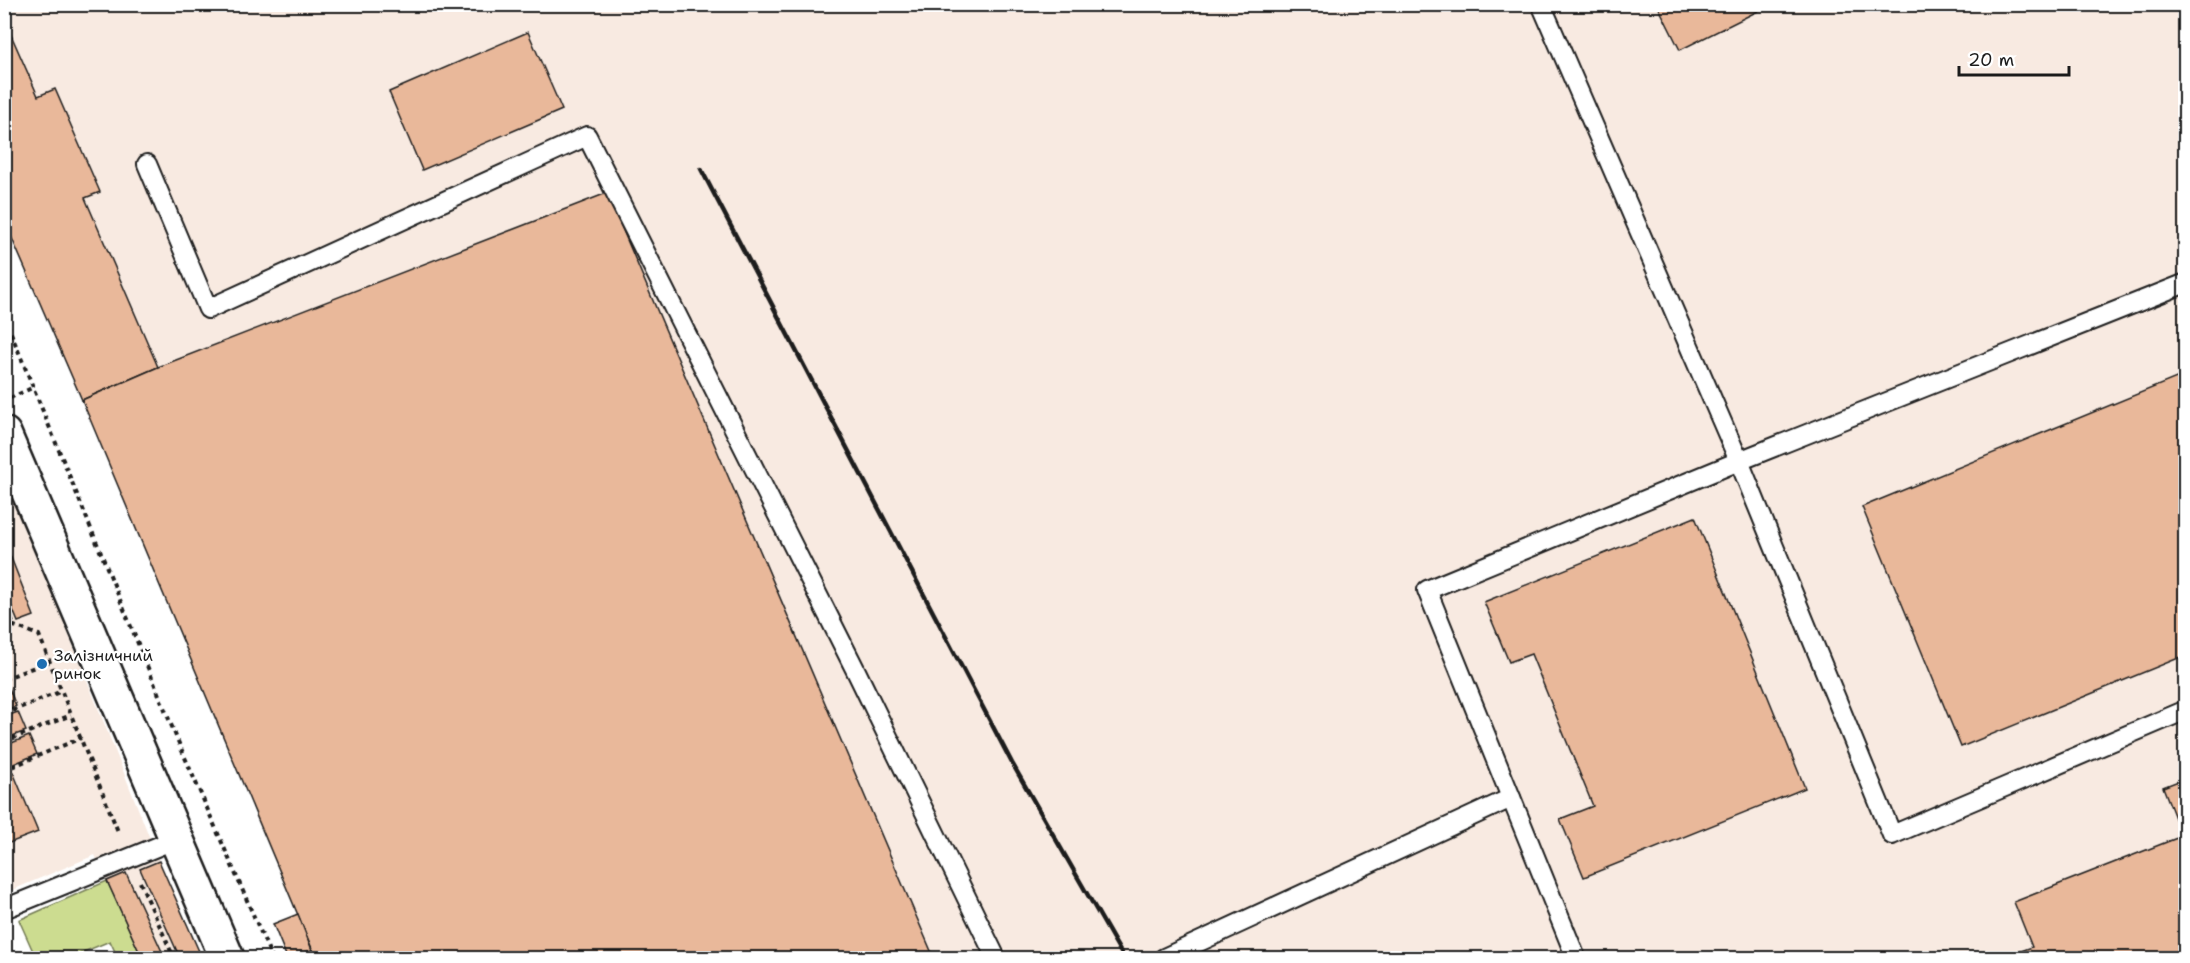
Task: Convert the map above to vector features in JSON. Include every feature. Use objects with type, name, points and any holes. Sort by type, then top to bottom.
[{"type":"street","points":[[4,434],[227,958]]},
{"type":"lane","points":[[1541,4],[1739,461],[1892,835],[2186,710]]},
{"type":"lane","points":[[147,164],[208,309],[587,136],[996,958]]},
{"type":"lane","points":[[1576,958],[1427,590],[1739,461],[2186,284]]},
{"type":"lane","points":[[1164,958],[1511,798]]},
{"type":"lane","points":[[4,909],[176,839]]},
{"type":"path","points":[[4,316],[177,739],[272,958]]},
{"type":"path","points":[[4,401],[34,387]]},
{"type":"path","points":[[4,602],[14,626]]},
{"type":"path","points":[[4,630],[14,626],[39,635],[129,859],[174,958]]},
{"type":"path","points":[[4,679],[50,661]]},
{"type":"path","points":[[4,714],[62,691]]},
{"type":"path","points":[[4,742],[71,715]]},
{"type":"path","points":[[4,770],[81,738]]},
{"type":"shaded area","points":[[26,4],[2185,5],[2185,958],[316,958],[312,950],[287,958],[273,924],[297,914],[5,220],[4,14]]},
{"type":"shaded area","name":"Залізничний ринок","points":[[4,472],[159,861],[202,958],[142,958],[95,855],[5,893]]},
{"type":"green space","points":[[107,881],[142,958],[118,958],[110,941],[69,958],[36,958],[19,920]]},
{"type":"building","points":[[1657,4],[1772,4],[1680,50]]},
{"type":"building","points":[[4,19],[38,96],[55,89],[100,192],[85,198],[158,367],[82,400],[4,220]]},
{"type":"building","points":[[528,32],[562,110],[422,170],[389,92]]},
{"type":"building","points":[[607,193],[934,958],[316,958],[82,400],[158,367]]},
{"type":"building","points":[[2186,374],[2186,655],[1961,747],[1862,507]]},
{"type":"building","points":[[1695,517],[1805,788],[1584,877],[1560,819],[1593,806],[1531,654],[1509,662],[1484,602]]},
{"type":"building","points":[[4,540],[34,616],[18,622],[4,588]]},
{"type":"building","points":[[9,688],[16,706],[4,711],[4,690]]},
{"type":"building","points":[[18,712],[26,731],[4,739],[4,717]]},
{"type":"building","points":[[29,736],[37,754],[4,768],[4,746]]},
{"type":"building","points":[[13,772],[38,832],[4,845],[4,775]]},
{"type":"building","points":[[2186,778],[2186,958],[2002,958],[2032,947],[2014,902],[2182,836],[2163,787]]},
{"type":"building","points":[[159,861],[202,958],[180,958],[140,869]]},
{"type":"building","points":[[126,873],[165,958],[142,958],[107,881]]},
{"type":"building","points":[[298,914],[312,950],[287,958],[273,924]]},
{"type":"railway","points":[[701,169],[1012,763],[1124,958]]},
{"type":"place","name":"Залізничний ринок","points":[[42,664]]}]
